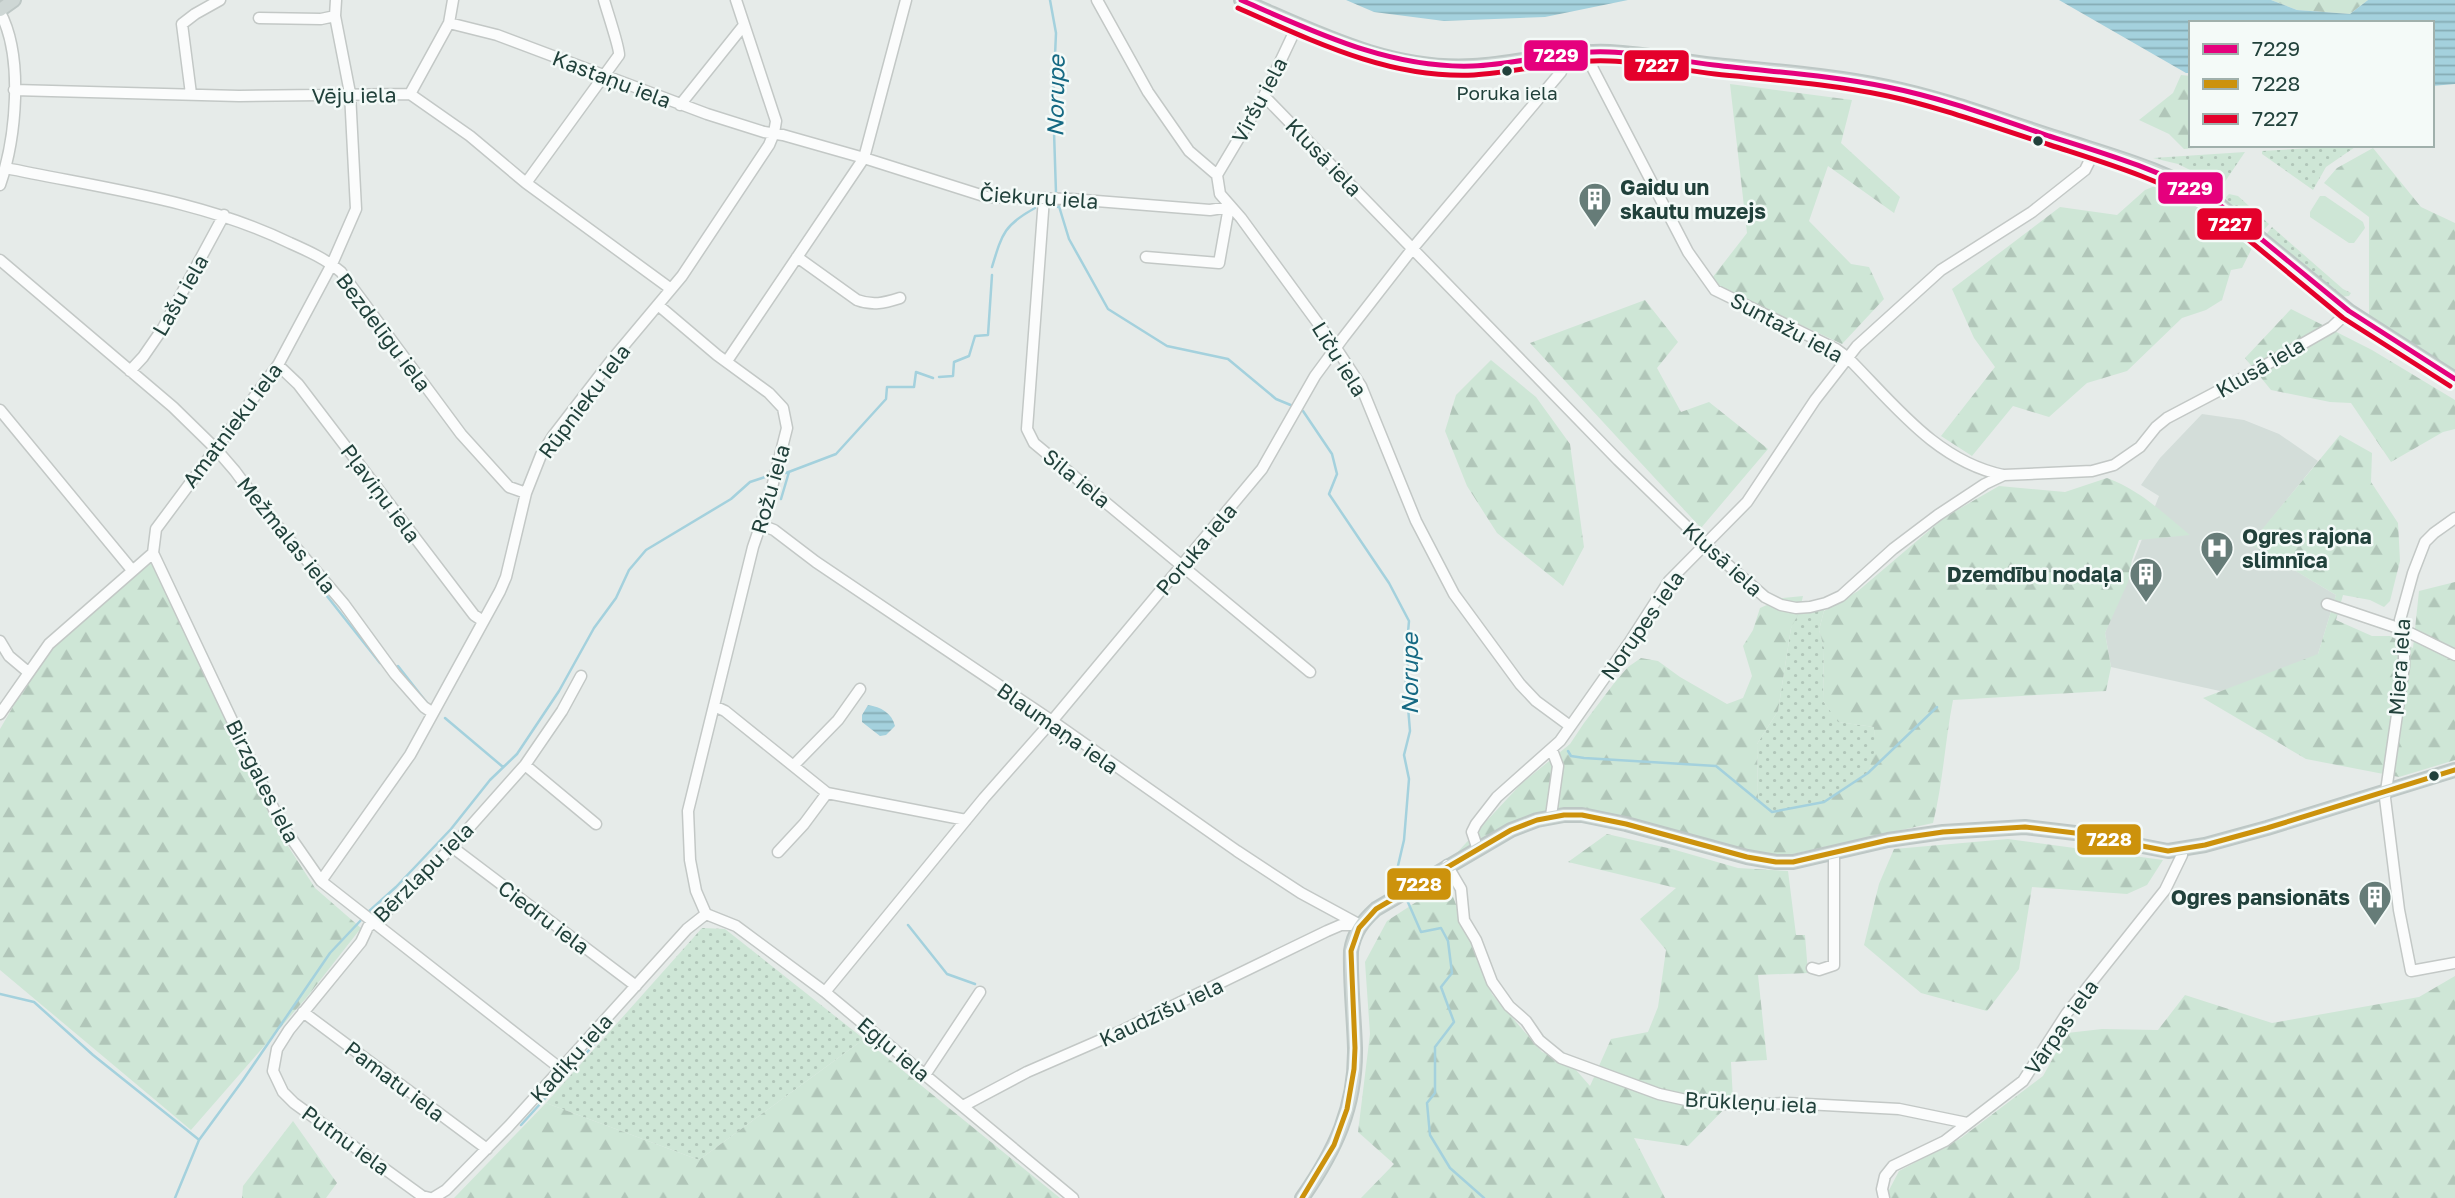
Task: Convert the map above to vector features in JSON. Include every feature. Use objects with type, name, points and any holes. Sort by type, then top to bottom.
[{"type":"main road","points":[[0,11],[14,0]]},
{"type":"main road","points":[[1241,0],[1377,55],[1414,64],[1472,66],[1564,54],[1611,52],[1860,82],[1889,87],[2095,150],[2153,169],[2195,188],[2216,202],[2349,311],[2455,379]]},
{"type":"main road","points":[[1302,1198],[1333,1149],[1348,1108],[1355,1049],[1351,951],[1353,938],[1360,925],[1376,909],[1447,865],[1511,830],[1564,814],[1597,817],[1747,857],[1776,862],[1793,862],[1888,840],[1943,832],[2025,827],[2075,833],[2168,851],[2182,850],[2267,828],[2455,769]]},
{"type":"street","points":[[191,94],[181,24],[220,0]]},
{"type":"street","name":"Amatnieku iela","points":[[153,553],[156,529],[278,365],[332,264],[356,209],[350,93],[335,16],[336,0]]},
{"type":"street","points":[[410,94],[449,23],[453,0]]},
{"type":"street","points":[[526,183],[619,55],[620,50],[614,39],[604,0]]},
{"type":"street","points":[[736,0],[776,121],[774,133]]},
{"type":"street","points":[[727,361],[864,158],[906,0]]},
{"type":"street","points":[[1097,0],[1148,92],[1189,151],[1217,175]]},
{"type":"street","points":[[0,11],[6,23],[11,48],[14,90],[6,168],[0,185]]},
{"type":"street","points":[[260,19],[321,19],[335,16]]},
{"type":"street","name":"Kastaņu iela","points":[[449,23],[497,35],[680,105],[774,133]]},
{"type":"street","name":"Viršu iela","points":[[1217,175],[1264,96],[1298,24]]},
{"type":"street","points":[[680,105],[744,25]]},
{"type":"street","name":"Suntažu iela","points":[[1592,52],[1593,69],[1620,123],[1688,252],[1715,290],[1825,343],[1848,358],[1924,435],[1942,449],[1972,466],[2004,475]]},
{"type":"street","name":"Poruka iela","points":[[825,992],[1262,469],[1315,376],[1413,248],[1561,72],[1564,54]]},
{"type":"street","name":"Vēju iela","points":[[14,90],[280,96],[410,94],[470,136],[526,183],[671,289]]},
{"type":"street","name":"Klusā iela","points":[[1264,96],[1618,460],[1706,545],[1775,603],[1796,608],[1826,603],[1841,596],[1893,549],[1938,514],[2004,475],[2092,471],[2114,465],[2140,447],[2155,427],[2168,418],[2332,327],[2349,311]]},
{"type":"street","name":"Čiekuru iela","points":[[774,133],[986,197],[1044,198],[1210,210],[1228,207]]},
{"type":"street","name":"Rūpnieku iela","points":[[321,881],[410,755],[506,577],[526,493],[535,467],[553,436],[671,289],[709,237],[769,145],[774,133]]},
{"type":"street","name":"Norupes iela","points":[[1478,847],[1472,832],[1476,824],[1512,783],[1552,750],[1669,581],[1747,502],[1815,400],[1867,336],[1941,270],[2032,212],[2085,170],[2095,150]]},
{"type":"street","name":"Bezdelīgu iela","points":[[6,168],[224,215],[278,237],[332,264],[341,272],[461,435],[509,488],[526,493]]},
{"type":"street","name":"Līču iela","points":[[1217,175],[1220,194],[1228,207],[1241,218],[1361,386],[1416,521],[1454,594],[1520,684],[1536,701],[1570,726]]},
{"type":"street","name":"Sila iela","points":[[1044,198],[1027,429],[1034,443],[1310,672]]},
{"type":"street","points":[[1146,257],[1219,262],[1228,207]]},
{"type":"street","name":"Lašu iela","points":[[130,371],[163,328],[224,215]]},
{"type":"street","points":[[797,257],[857,300],[879,305],[900,298]]},
{"type":"street","name":"Mežmalas iela","points":[[0,260],[173,407],[216,449],[344,604],[396,674],[424,707],[433,713]]},
{"type":"street","name":"Rožu iela","points":[[658,305],[769,393],[783,408],[785,418],[785,437],[753,547],[688,811],[692,870],[696,891],[706,914]]},
{"type":"street","name":"Pļaviņu iela","points":[[278,365],[298,384],[474,615],[483,621]]},
{"type":"street","points":[[0,410],[132,570]]},
{"type":"street","name":"Miera iela","points":[[2455,518],[2425,542],[2418,555],[2400,620],[2404,630],[2404,666],[2385,792],[2399,910],[2411,971],[2455,962]]},
{"type":"street","name":"Blaumaņa iela","points":[[761,525],[774,530],[827,570],[1052,721],[1248,858],[1301,893],[1360,925]]},
{"type":"street","points":[[0,714],[49,644],[153,553]]},
{"type":"street","name":"Birzgales iela","points":[[153,553],[280,822],[321,881],[561,1069]]},
{"type":"street","points":[[2327,604],[2404,630],[2455,655]]},
{"type":"street","points":[[0,641],[9,656],[29,672]]},
{"type":"street","name":"Bērzlapu iela","points":[[273,1071],[277,1049],[372,923],[452,847],[525,765],[562,711],[581,676]]},
{"type":"street","points":[[794,765],[838,720],[860,689]]},
{"type":"street","points":[[714,706],[725,711],[827,793],[966,820]]},
{"type":"street","points":[[1551,817],[1558,766],[1552,750]]},
{"type":"street","points":[[525,765],[596,824]]},
{"type":"street","points":[[778,852],[811,816],[827,793]]},
{"type":"street","name":"Ciedru iela","points":[[452,847],[636,986]]},
{"type":"street","name":"Vārpas iela","points":[[1884,1198],[1883,1185],[1887,1172],[1893,1166],[1945,1141],[2023,1081],[2067,1013],[2165,890],[2182,850]]},
{"type":"street","points":[[1812,968],[1819,970],[1834,965],[1834,853]]},
{"type":"street","name":"Brūkleņu iela","points":[[1447,865],[1461,889],[1464,920],[1476,940],[1492,982],[1539,1040],[1561,1058],[1659,1094],[1695,1102],[1899,1109],[1967,1123]]},
{"type":"street","name":"Kadiķu iela","points":[[431,1198],[446,1190],[487,1149],[687,929],[706,914]]},
{"type":"street","name":"Egļu iela","points":[[706,914],[736,926],[825,992],[1073,1198]]},
{"type":"street","name":"Kaudzīšu iela","points":[[963,1106],[1027,1072],[1119,1032],[1327,931],[1341,925],[1360,925]]},
{"type":"street","points":[[925,1075],[980,992]]},
{"type":"street","name":"Pamatu iela","points":[[303,1012],[487,1149]]},
{"type":"street","name":"Putnu iela","points":[[273,1071],[276,1082],[294,1103],[422,1196],[431,1198]]},
{"type":"shaded area","name":"Ogres rajona slimnīca","points":[[2202,414],[2244,420],[2279,434],[2318,461],[2251,544],[2336,595],[2318,654],[2311,711],[2111,667],[2105,633],[2159,496],[2141,485],[2160,458]]},
{"type":"green space","points":[[2271,0],[2368,0],[2350,14],[2297,10]]},
{"type":"green space","points":[[2181,75],[2189,76],[2189,147],[2207,147],[2184,149],[2169,134],[2139,120],[2173,93]]},
{"type":"green space","points":[[1730,84],[1852,100],[1841,143],[1900,197],[1894,213],[1828,166],[1809,221],[1851,264],[1869,267],[1884,299],[1842,344],[1709,282],[1747,233]]},
{"type":"green space","points":[[2355,147],[2326,167],[2313,190],[2262,154],[2262,151]]},
{"type":"green space","points":[[2373,148],[2421,207],[2455,223],[2455,373],[2369,319],[2369,217],[2324,183],[2337,168]]},
{"type":"green space","points":[[2245,152],[2222,186],[2178,164],[2153,158]]},
{"type":"green space","points":[[2165,182],[2198,198],[2231,229],[2254,244],[2242,268],[2231,270],[2222,300],[2206,310],[2182,318],[2127,371],[2087,383],[2049,417],[2013,406],[1972,456],[1941,436],[1995,367],[1974,338],[1952,289],[2060,207],[2117,215],[2145,190]]},
{"type":"green space","points":[[2229,194],[2238,196],[2269,224],[2262,232],[2227,203],[2226,197]]},
{"type":"green space","points":[[2320,196],[2325,196],[2363,222],[2365,228],[2354,243],[2349,243],[2310,217],[2310,212]]},
{"type":"green space","points":[[2272,227],[2351,293],[2349,296],[2340,297],[2265,236]]},
{"type":"green space","points":[[1645,300],[1678,342],[1657,368],[1681,412],[1709,402],[1768,449],[1701,528],[1530,343]]},
{"type":"green space","points":[[2291,309],[2372,350],[2455,400],[2455,429],[2443,432],[2391,462],[2351,403],[2330,402],[2271,390],[2245,358]]},
{"type":"green space","points":[[1491,360],[1536,397],[1570,444],[1584,547],[1563,586],[1497,533],[1467,486],[1445,431],[1456,395]]},
{"type":"green space","points":[[2340,435],[2372,453],[2371,482],[2398,523],[2400,561],[2390,601],[2384,607],[2370,600],[2343,595],[2336,620],[2372,636],[2390,636],[2413,648],[2419,591],[2455,582],[2455,760],[2399,777],[2306,759],[2203,698],[2318,654],[2336,595],[2250,544]]},
{"type":"green space","points":[[2107,478],[2141,496],[2190,535],[2139,540],[2128,582],[2105,633],[2111,667],[2106,691],[1953,700],[1933,823],[1784,856],[1740,853],[1575,811],[1452,858],[1521,784],[1570,744],[1615,682],[1628,667],[1641,658],[1658,661],[1727,704],[1743,698],[1752,676],[1743,646],[1753,630],[1760,608],[1783,598],[1803,596],[1799,613],[1791,628],[1778,711],[1757,744],[1758,800],[1772,812],[1824,802],[1868,773],[1875,749],[1874,727],[1838,722],[1823,701],[1824,648],[1819,630],[1824,611],[1858,591],[1945,517],[1999,486],[2065,492]]},
{"type":"green space","points":[[150,560],[277,829],[315,888],[361,928],[307,997],[191,1130],[0,970],[0,729],[29,679],[54,647]]},
{"type":"green space","points":[[1826,603],[1819,630],[1824,648],[1823,701],[1839,722],[1874,727],[1876,749],[1868,773],[1824,802],[1772,812],[1758,800],[1757,744],[1778,711],[1791,628],[1799,608]]},
{"type":"green space","points":[[1607,834],[1738,868],[1788,871],[1796,935],[1805,935],[1808,973],[1758,975],[1767,1060],[1731,1062],[1733,1100],[1688,1146],[1634,1138],[1665,1198],[1361,1198],[1394,1164],[1358,1132],[1370,1034],[1365,962],[1387,921],[1447,882],[1492,994],[1542,1052],[1569,1062],[1590,1086],[1611,1039],[1648,1032],[1658,1007],[1666,950],[1640,919],[1676,888],[1568,862]]},
{"type":"green space","points":[[2008,839],[2163,860],[2147,885],[2127,894],[2032,887],[2019,969],[1987,1011],[1921,993],[1864,945],[1879,884],[1894,849]]},
{"type":"green space","points":[[702,928],[725,929],[864,1039],[699,1160],[546,1103]]},
{"type":"green space","points":[[2455,976],[2455,1198],[1881,1198],[1888,1192],[1899,1171],[1961,1138],[2043,1076],[2067,1033],[2102,1029],[2158,1030],[2185,995],[2272,1023],[2419,997]]},
{"type":"green space","points":[[864,1039],[1060,1198],[454,1198],[546,1103],[699,1160]]},
{"type":"green space","points":[[293,1121],[337,1183],[326,1198],[242,1198],[243,1186]]},
{"type":"water","points":[[1346,0],[1628,0],[1545,17],[1444,21],[1374,12]]},
{"type":"water","points":[[2059,0],[2271,0],[2297,10],[2350,14],[2368,0],[2455,0],[2455,84],[2434,86],[2434,21],[2189,21],[2189,73]]},
{"type":"water","points":[[868,705],[889,714],[895,726],[886,735],[880,736],[862,722],[862,715]]},
{"type":"waterway","name":"Norupe","points":[[1050,0],[1056,33],[1053,101],[1056,193]]},
{"type":"waterway","name":"Norupe","points":[[1058,203],[1069,239],[1108,309],[1167,346],[1228,359],[1276,399],[1293,406]]},
{"type":"waterway","points":[[1050,206],[1059,207]]},
{"type":"waterway","points":[[992,267],[1010,225],[1035,208]]},
{"type":"waterway","points":[[939,377],[953,376],[954,362],[969,356],[975,336],[988,335],[992,275]]},
{"type":"waterway","points":[[786,473],[836,454],[886,399],[887,387],[914,387],[916,372],[933,378]]},
{"type":"waterway","name":"Norupe","points":[[1303,411],[1332,454],[1337,474],[1329,494],[1389,583],[1409,621],[1406,655],[1408,665],[1405,671],[1410,731],[1404,755],[1409,779],[1404,840],[1397,870],[1400,886]]},
{"type":"waterway","points":[[781,499],[789,472]]},
{"type":"waterway","points":[[367,913],[396,887],[451,829],[490,780],[517,754],[559,691],[594,628],[616,598],[629,570],[646,550],[731,499],[750,482],[765,477]]},
{"type":"waterway","points":[[319,586],[380,663]]},
{"type":"waterway","points":[[398,666],[427,703]]},
{"type":"waterway","points":[[1568,751],[1571,756],[1584,758],[1716,766],[1772,812],[1824,802],[1868,773],[1937,707]]},
{"type":"waterway","points":[[445,718],[503,767]]},
{"type":"waterway","name":"Norupe","points":[[1407,900],[1421,932],[1441,928],[1448,941],[1452,973],[1441,987],[1454,1022],[1435,1047],[1435,1093],[1427,1103],[1430,1135],[1450,1168],[1484,1198]]},
{"type":"waterway","points":[[175,1198],[199,1140],[330,953],[363,918]]},
{"type":"waterway","points":[[908,925],[947,974],[975,984]]},
{"type":"waterway","points":[[0,994],[34,1002],[93,1055],[198,1139]]},
{"type":"waterway","points":[[521,1125],[599,1039]]},
{"type":"transit line","name":"7229","points":[[1241,0],[1325,36],[1383,55],[1412,61],[1473,66],[1575,53],[1649,55],[1866,83],[1969,109],[2135,164],[2216,202],[2349,311],[2455,379]]},
{"type":"transit line","name":"7227","points":[[1238,8],[1323,45],[1412,71],[1474,75],[1576,62],[1650,64],[1845,88],[1949,112],[2112,165],[2192,198],[2211,209],[2343,318],[2450,386]]},
{"type":"transit line","name":"7228","points":[[1302,1198],[1334,1145],[1347,1109],[1355,1048],[1351,951],[1359,928],[1376,909],[1511,830],[1537,820],[1582,815],[1776,862],[1793,862],[1888,840],[1943,832],[2025,827],[2075,833],[2168,851],[2205,845],[2267,828],[2455,770]]},
{"type":"place","name":"Poruka iela","points":[[1507,71]]},
{"type":"place","name":"Gaidu un skautu muzejs","points":[[1595,229]]},
{"type":"place","name":"Ogres rajona slimnīca","points":[[2217,578]]},
{"type":"place","name":"Dzemdību nodaļa","points":[[2146,604]]},
{"type":"place","name":"Ogres pansionāts","points":[[2375,927]]}]
